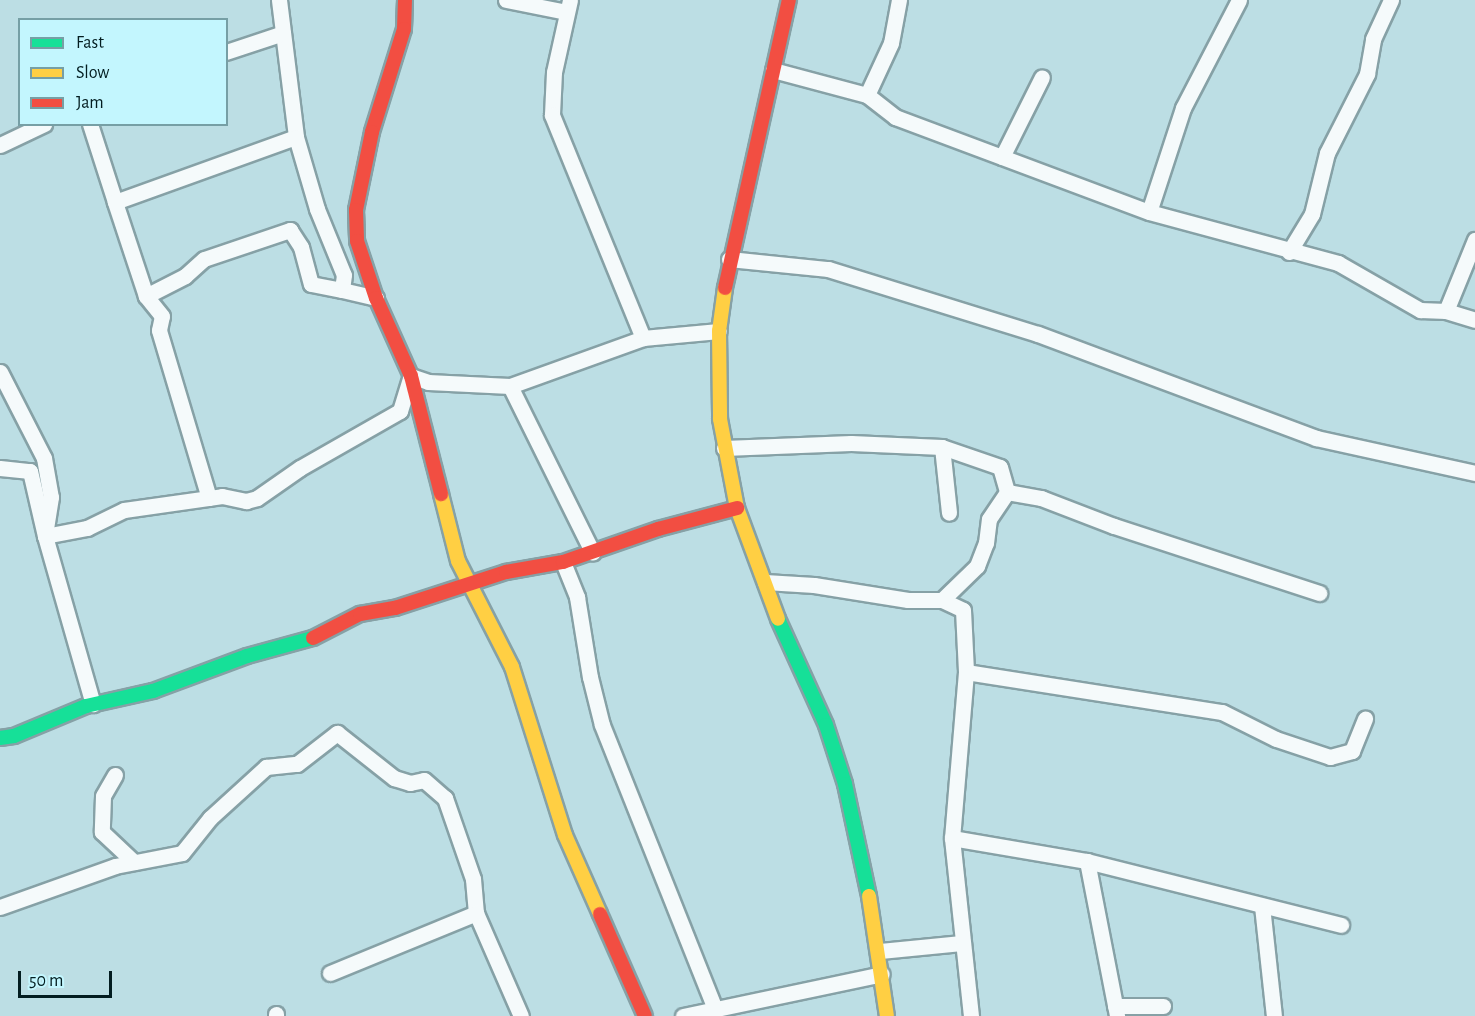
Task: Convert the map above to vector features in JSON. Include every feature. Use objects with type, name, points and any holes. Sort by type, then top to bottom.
[{"type":"street","points":[[279,0],[296,137],[318,209],[344,275],[342,290]]},
{"type":"street","points":[[405,0],[404,29],[372,132],[356,210],[357,241],[376,298],[411,376],[458,561],[512,667],[565,835],[645,1016]]},
{"type":"street","points":[[507,0],[568,6],[554,72],[552,115],[643,338]]},
{"type":"street","points":[[789,0],[729,259],[719,331],[724,448],[738,508],[781,628],[817,702],[845,784],[880,951],[887,1016]]},
{"type":"street","points":[[867,95],[891,43],[899,0]]},
{"type":"street","points":[[1149,212],[1183,108],[1239,0]]},
{"type":"street","points":[[1288,252],[1311,214],[1327,153],[1367,74],[1373,39],[1391,0]]},
{"type":"street","points":[[228,51],[283,33]]},
{"type":"street","points":[[773,70],[867,95],[895,117],[1149,212],[1288,252],[1338,263],[1420,310],[1446,310],[1475,320]]},
{"type":"street","points":[[1002,157],[1041,77]]},
{"type":"street","points":[[0,146],[40,126]]},
{"type":"street","points":[[91,126],[146,296],[162,316],[159,330],[210,498]]},
{"type":"street","points":[[115,202],[296,137]]},
{"type":"street","points":[[146,296],[185,276],[204,259],[290,230],[301,247],[311,284],[376,298]]},
{"type":"street","points":[[1446,310],[1475,240]]},
{"type":"street","points":[[729,259],[828,269],[1038,334],[1316,438],[1475,473]]},
{"type":"street","points":[[411,376],[428,382],[510,386],[643,338],[719,331]]},
{"type":"street","points":[[0,372],[44,458],[51,496],[45,536]]},
{"type":"street","points":[[45,536],[87,528],[123,510],[210,498],[257,498],[300,468],[400,411],[411,376]]},
{"type":"street","points":[[510,386],[593,553]]},
{"type":"street","points":[[724,448],[851,443],[942,447],[1000,467],[1007,492],[989,519],[986,543],[977,566],[942,600]]},
{"type":"street","points":[[942,447],[949,513]]},
{"type":"street","points":[[0,468],[30,471],[45,536],[93,704]]},
{"type":"street","points":[[1007,492],[1041,498],[1114,526],[1319,593]]},
{"type":"street","points":[[0,738],[14,736],[58,715],[93,704],[153,691],[247,656],[307,641],[360,614],[506,572],[562,562],[658,529],[738,508]]},
{"type":"street","points":[[562,562],[577,597],[590,678],[602,725],[714,1007]]},
{"type":"street","points":[[765,582],[814,585],[908,600],[942,600],[963,610],[966,672],[952,838],[971,1016]]},
{"type":"street","points":[[966,672],[1222,712],[1276,739],[1329,757],[1352,751],[1365,719]]},
{"type":"street","points":[[0,908],[134,862],[182,853],[210,818],[266,767],[297,764],[337,734],[394,778],[410,783],[424,780],[445,798],[473,879],[476,913],[521,1016]]},
{"type":"street","points":[[114,775],[103,796],[102,832],[134,862]]},
{"type":"street","points":[[952,838],[1087,861],[1341,925]]},
{"type":"street","points":[[1087,861],[1116,1011],[1163,1006]]},
{"type":"street","points":[[1262,906],[1274,1016]]},
{"type":"street","points":[[330,973],[476,913]]},
{"type":"street","points":[[880,951],[962,943]]},
{"type":"street","points":[[688,1016],[714,1007],[882,974]]},
{"type":"traffic: fast","points":[[778,619],[826,725],[845,784],[869,896]]},
{"type":"traffic: fast","points":[[0,738],[14,736],[86,706],[153,691],[247,656],[313,638]]},
{"type":"traffic: slow","points":[[725,288],[719,331],[720,419],[737,508],[778,619]]},
{"type":"traffic: slow","points":[[441,494],[458,561],[512,667],[565,835],[600,914]]},
{"type":"traffic: slow","points":[[869,896],[887,1016]]},
{"type":"traffic: jam","points":[[405,0],[404,29],[372,132],[356,210],[357,241],[376,298],[411,376],[441,494]]},
{"type":"traffic: jam","points":[[725,288],[789,0]]},
{"type":"traffic: jam","points":[[313,638],[360,614],[395,608],[506,572],[563,562],[658,529],[737,508]]},
{"type":"traffic: jam","points":[[600,914],[645,1016]]}]
